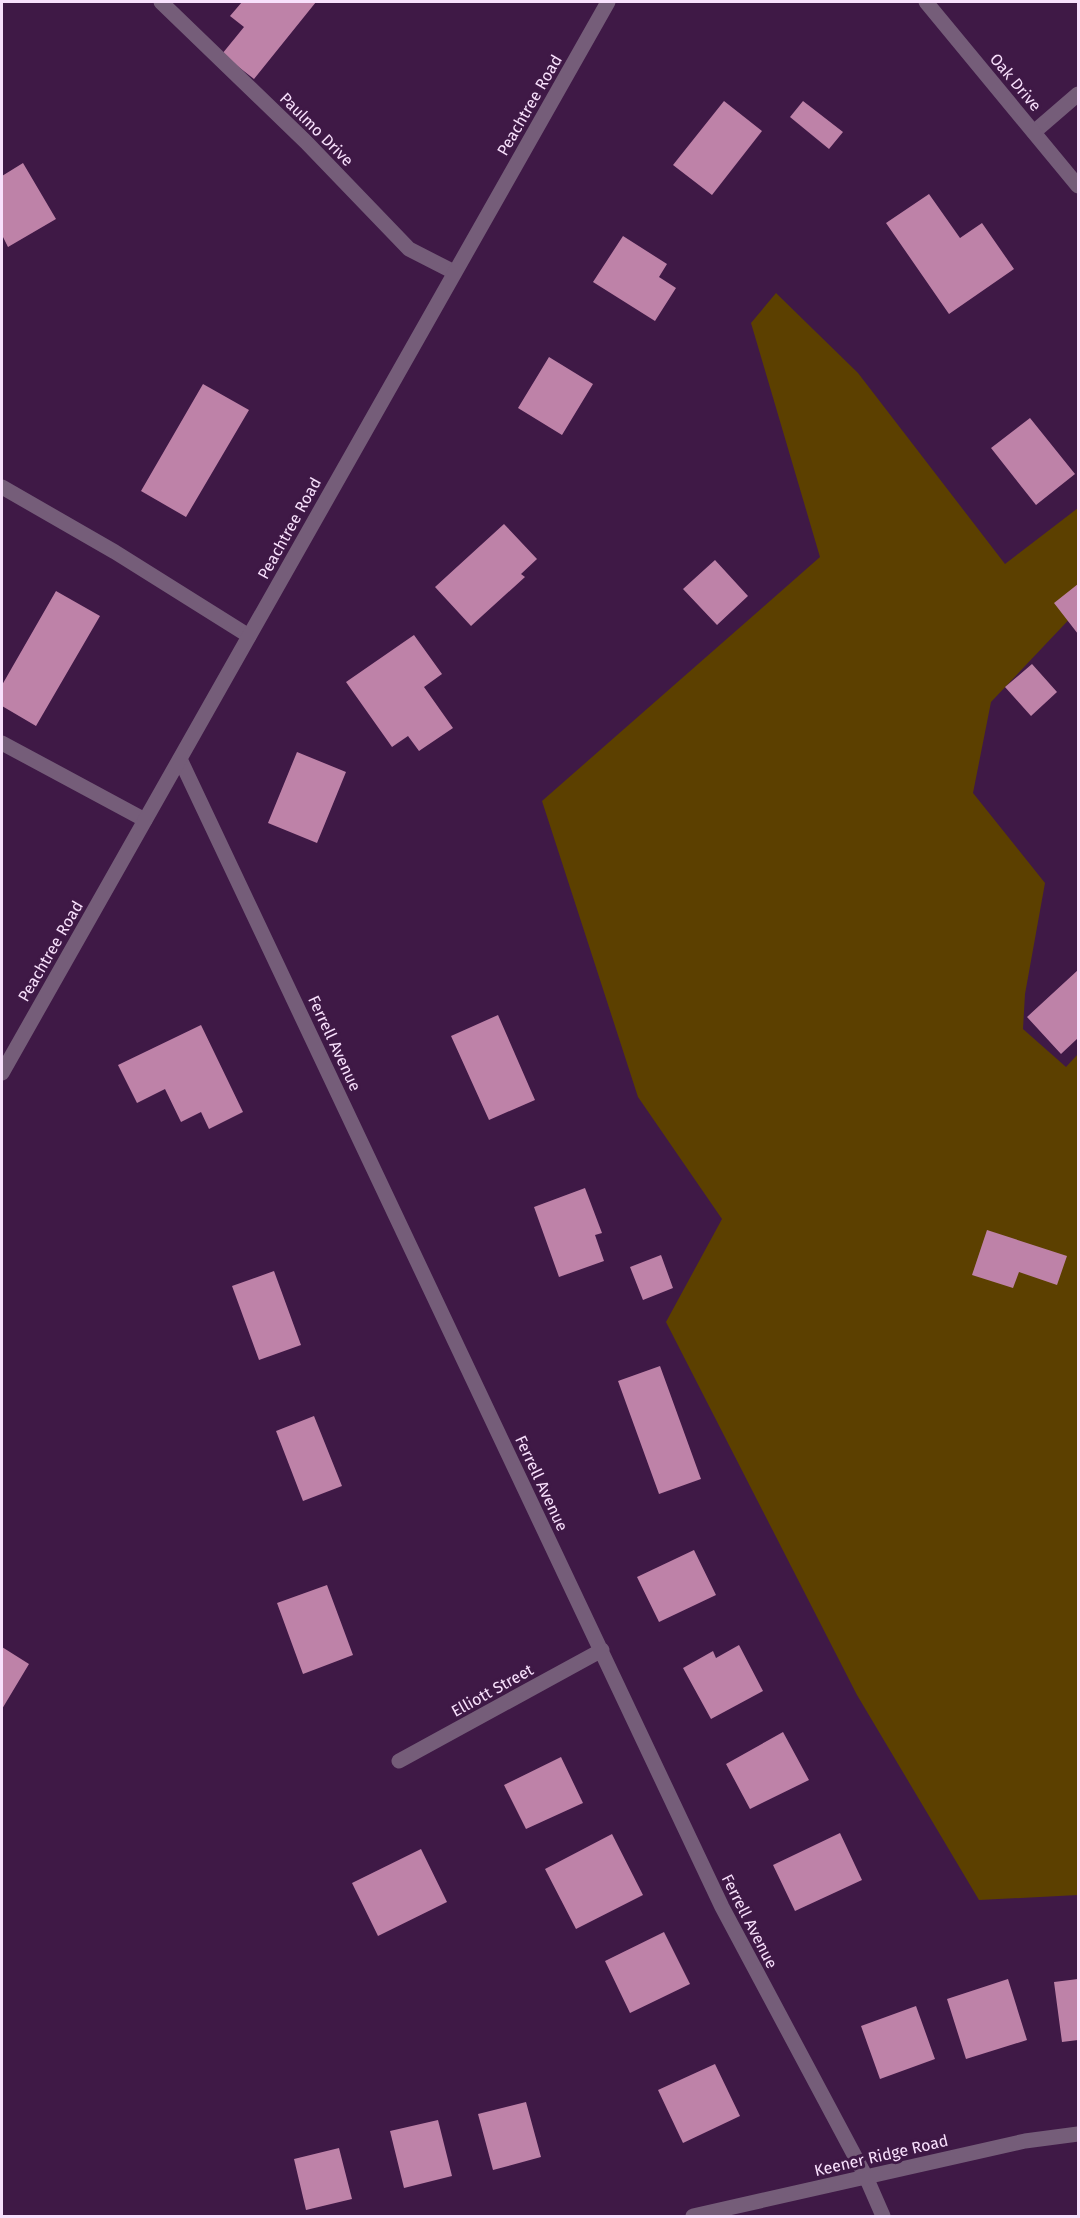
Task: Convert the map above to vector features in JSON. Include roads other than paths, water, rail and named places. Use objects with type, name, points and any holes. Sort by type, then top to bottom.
[{"type":"street","name":"Paulmo Drive","points":[[161,2],[306,142],[409,249],[454,272]]},
{"type":"street","name":"Peachtree Road","points":[[2,1073],[608,2]]},
{"type":"street","name":"Oak Drive","points":[[926,2],[1078,186]]},
{"type":"street","points":[[1034,132],[1078,94]]},
{"type":"street","points":[[2,487],[115,552],[249,636]]},
{"type":"street","points":[[2,743],[145,820]]},
{"type":"street","name":"Ferrell Avenue","points":[[180,759],[722,1908],[866,2177],[883,2217]]},
{"type":"street","name":"Elliott Street","points":[[399,1761],[602,1650]]},
{"type":"street","name":"Keener Ridge Road","points":[[693,2217],[1025,2141],[1078,2134]]}]
